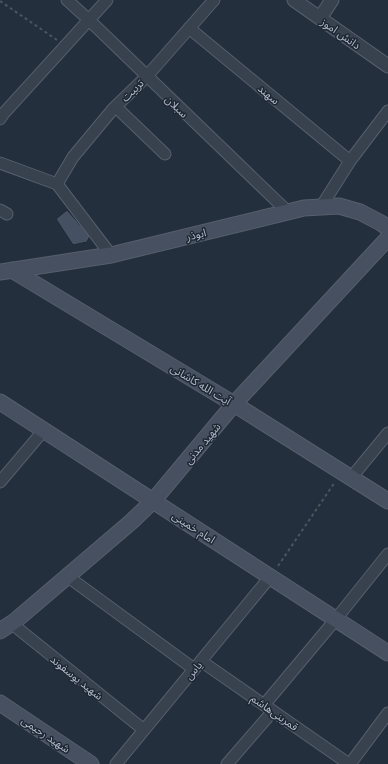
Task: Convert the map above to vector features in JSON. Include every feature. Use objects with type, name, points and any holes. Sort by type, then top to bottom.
[{"type":"main road","name":"ابوذر","points":[[6,271],[111,255],[304,208],[339,206],[360,212],[381,222],[388,228]]},
{"type":"main road","name":"شهید مدنی","points":[[5,627],[131,522],[153,500],[234,404],[388,238]]},
{"type":"main road","name":"آیت الله کاشانی","points":[[6,271],[234,404],[388,501]]},
{"type":"main road","name":"امام خمینی","points":[[0,402],[388,653]]},
{"type":"main road","name":"شهید رحیمی","points":[[0,703],[91,764]]},
{"type":"street","name":"سبلان","points":[[66,0],[288,212]]},
{"type":"street","points":[[0,119],[106,0]]},
{"type":"street","name":"تربیت","points":[[57,184],[74,157],[116,106],[147,76],[214,0]]},
{"type":"street","name":"دانش اموز","points":[[294,0],[388,66]]},
{"type":"street","points":[[320,18],[332,0]]},
{"type":"street","name":"سهند","points":[[189,28],[350,161]]},
{"type":"street","points":[[116,106],[165,154]]},
{"type":"street","points":[[321,207],[350,161],[388,111]]},
{"type":"street","points":[[0,162],[57,184],[111,255]]},
{"type":"street","points":[[0,482],[44,430]]},
{"type":"street","points":[[346,475],[388,433]]},
{"type":"street","points":[[227,764],[336,619],[388,554]]},
{"type":"street","name":"قمربنی‌هاشم","points":[[67,576],[197,665],[269,708],[349,764]]},
{"type":"street","name":"یاس","points":[[116,764],[270,577]]},
{"type":"street","name":"شهید یوسفوند","points":[[5,627],[144,730]]},
{"type":"street","points":[[349,764],[388,713]]},
{"type":"path","points":[[0,1],[65,45]]},
{"type":"path","points":[[270,577],[346,475]]},
{"type":"building","points":[[67,210],[90,236],[87,242],[73,245],[56,219]]}]
